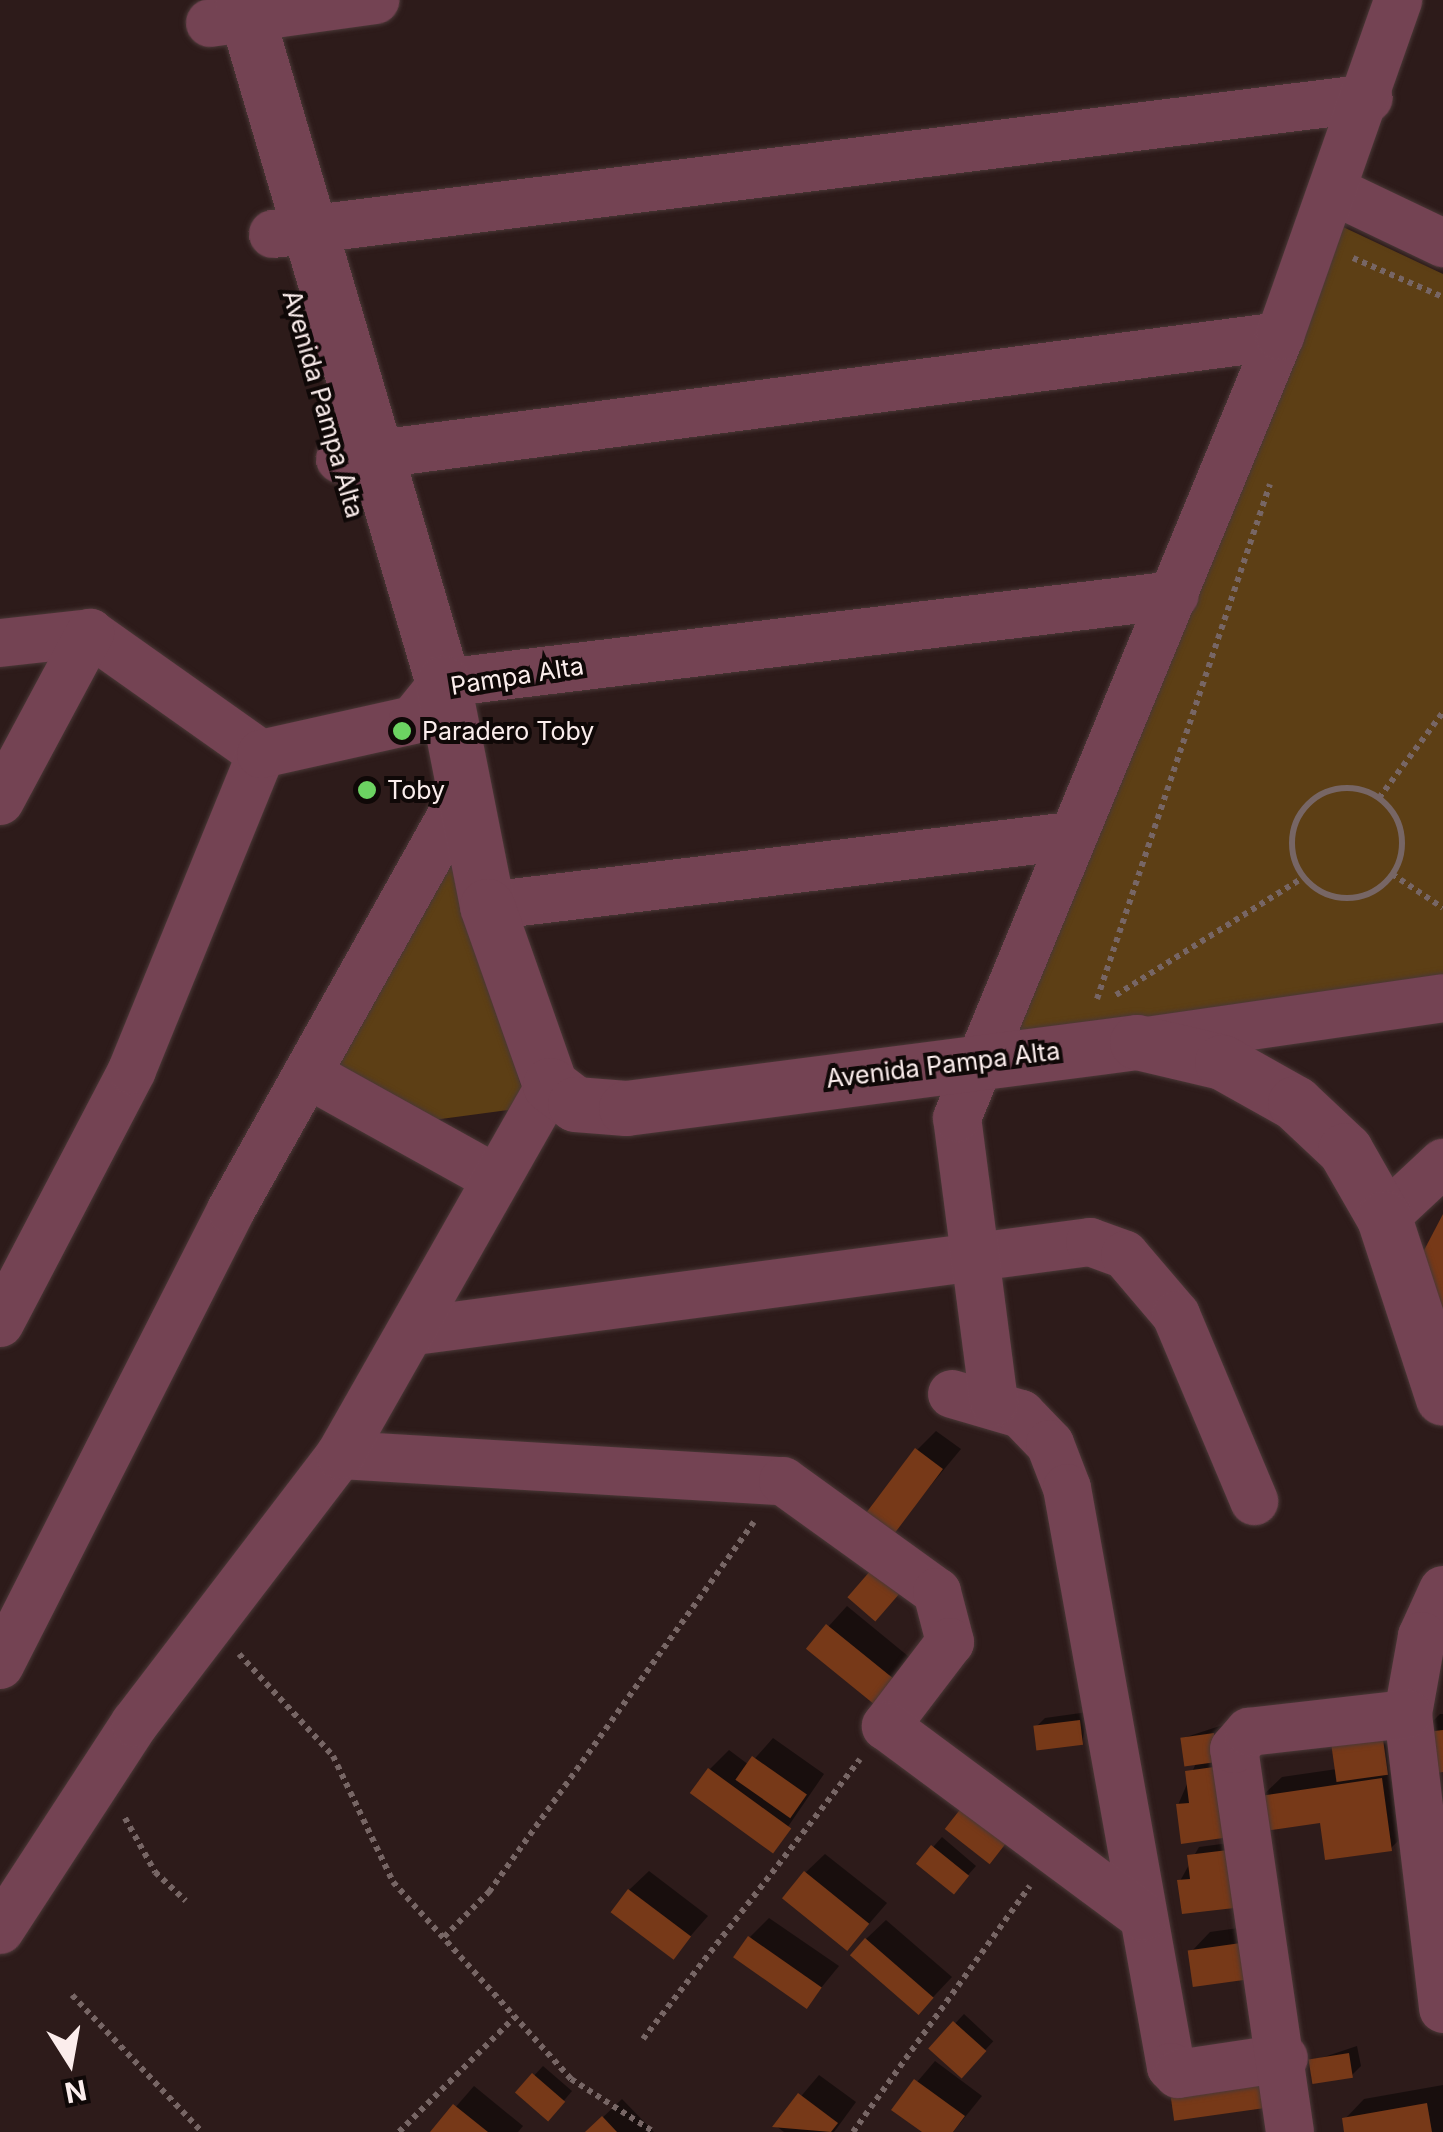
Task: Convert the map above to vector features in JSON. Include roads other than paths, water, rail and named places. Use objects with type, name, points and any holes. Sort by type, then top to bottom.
[{"type":"street","points":[[226,10],[375,0]]},
{"type":"street","points":[[1284,2058],[1178,2074],[1143,1918],[1067,1488],[1050,1444],[973,1398],[975,1252],[958,1118],[977,1058],[1175,595],[1280,336],[1370,98],[1398,0]]},
{"type":"street","name":"Avenida Pampa Alta","points":[[226,10],[460,799],[488,906],[550,1085],[575,1104],[626,1108],[977,1058],[1138,1042],[1222,1062],[1295,1102],[1345,1150],[1384,1218],[1443,1398]]},
{"type":"street","points":[[290,232],[1370,98]]},
{"type":"street","points":[[1336,192],[1443,242]]},
{"type":"street","points":[[356,457],[1280,336]]},
{"type":"street","name":"Pampa Alta","points":[[261,754],[428,701],[1175,595]]},
{"type":"street","points":[[0,801],[90,633]]},
{"type":"street","points":[[0,642],[90,633],[261,754],[132,1070],[0,1324]]},
{"type":"street","points":[[0,1665],[309,1075],[460,799]]},
{"type":"street","points":[[488,906],[1070,836]]},
{"type":"street","points":[[1138,1042],[1443,998]]},
{"type":"street","points":[[309,1075],[495,1178]]},
{"type":"street","points":[[0,1930],[83,1804],[340,1455],[415,1331],[495,1178],[550,1085]]},
{"type":"street","points":[[1384,1218],[1440,1175]]},
{"type":"street","points":[[415,1331],[975,1252],[1090,1242],[1154,1281],[1194,1348],[1254,1501]]},
{"type":"street","points":[[340,1455],[783,1481],[936,1592],[950,1642],[886,1726],[1057,1861],[1143,1918]]},
{"type":"street","points":[[1443,1590],[1422,1636],[1408,1714],[1443,2009]]},
{"type":"street","points":[[1290,2132],[1284,2058],[1234,1749],[1249,1732],[1408,1714]]},
{"type":"street","points":[[1057,1861],[1124,1801]]},
{"type":"place","name":"Paradero Toby","points":[[402,731]]},
{"type":"place","name":"Toby","points":[[367,790]]}]
